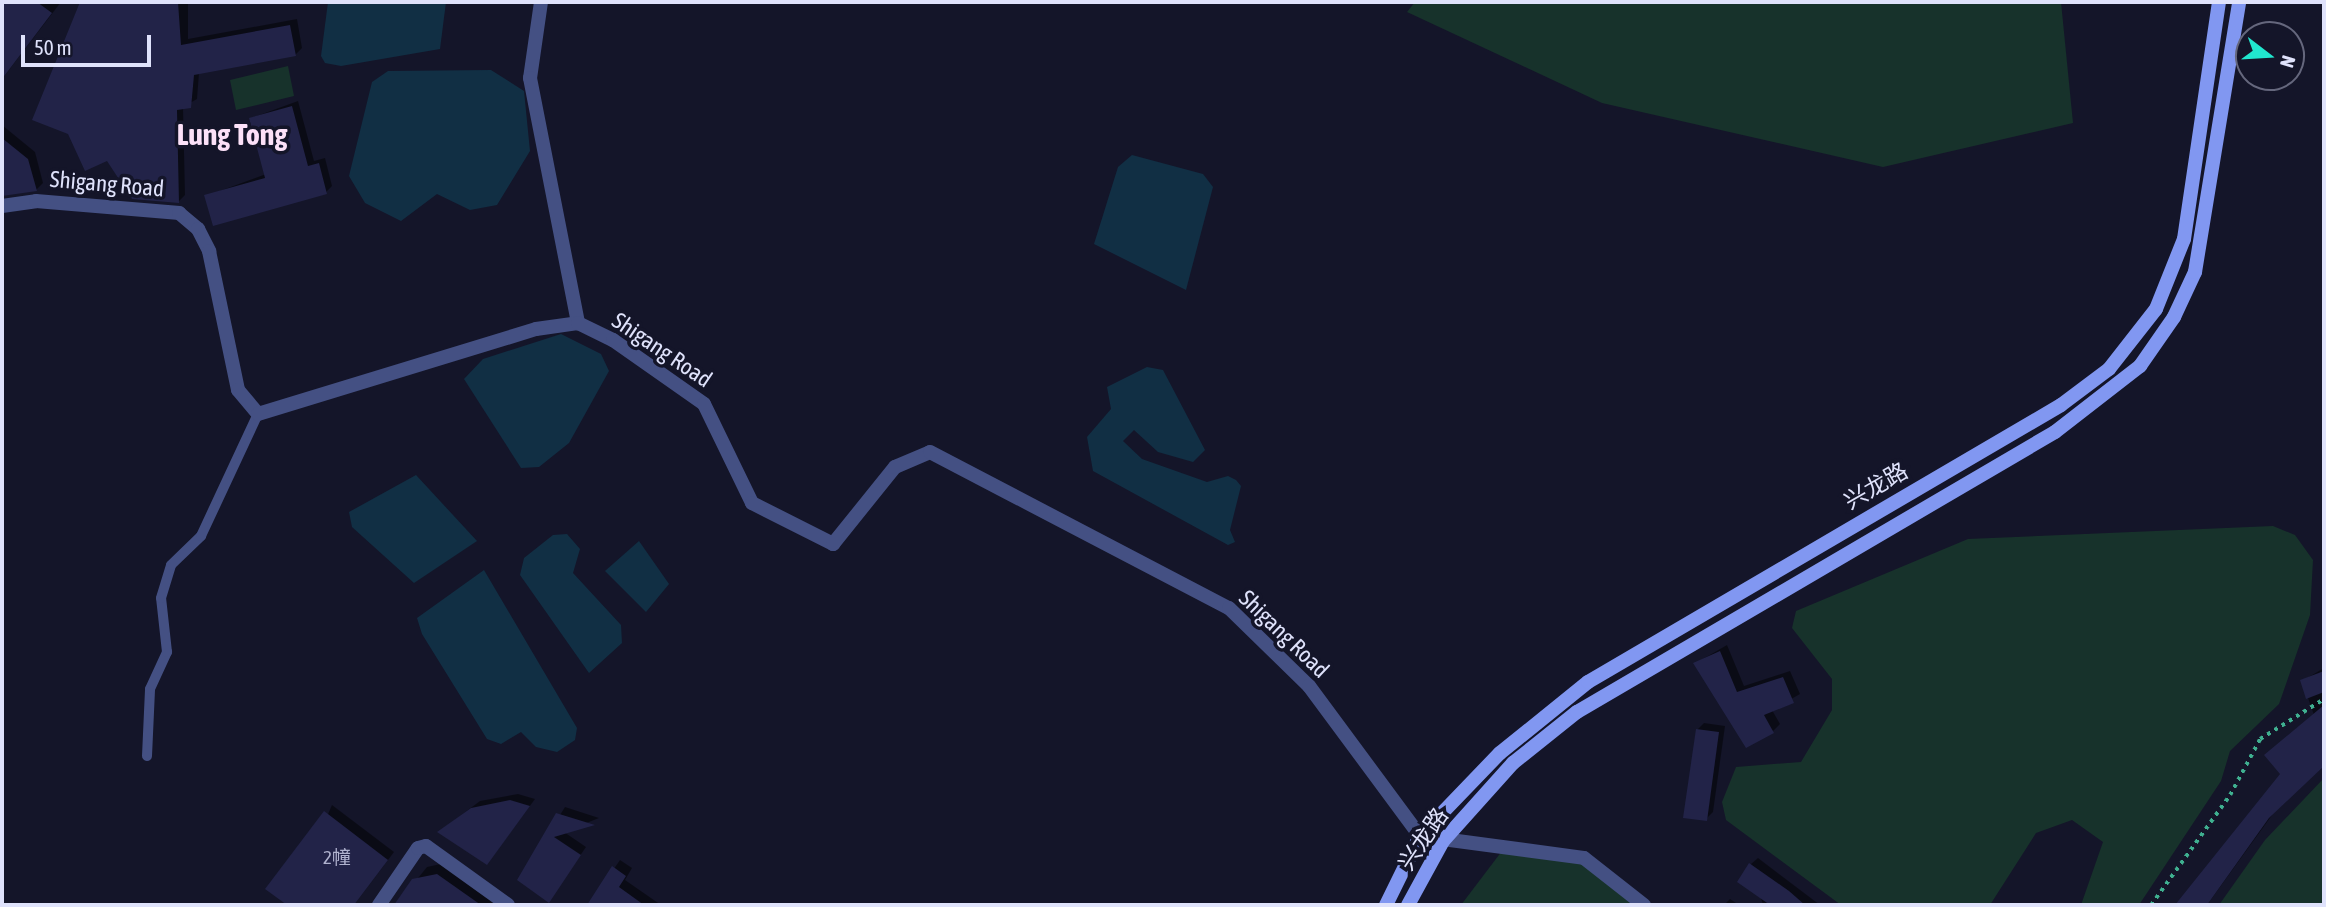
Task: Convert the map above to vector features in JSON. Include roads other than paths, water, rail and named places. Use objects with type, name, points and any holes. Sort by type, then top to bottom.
[{"type":"main road","name":"兴龙路","points":[[1386,905],[1420,836],[1500,753],[1588,682],[2061,405],[2109,369],[2156,309],[2184,239],[2219,2]]},
{"type":"main road","name":"兴龙路","points":[[1408,905],[1443,841],[1513,762],[1577,712],[2056,432],[2140,366],[2174,317],[2195,272],[2239,2]]},
{"type":"street","points":[[541,2],[530,78],[578,323]]},
{"type":"street","name":"Shigang Road","points":[[2,206],[36,201],[179,213],[198,229],[209,251],[239,390],[258,414],[536,329],[578,323],[613,340],[704,404],[752,503],[832,544],[895,467],[930,452],[1229,608],[1309,686],[1420,836]]},
{"type":"street","points":[[1420,836],[1584,858],[1644,905]]},
{"type":"street","points":[[379,905],[418,848],[426,846],[508,905]]},
{"type":"lane","points":[[147,756],[150,689],[167,652],[161,598],[171,565],[201,537],[258,414]]},
{"type":"water","points":[[328,2],[446,2],[440,49],[341,66],[325,63],[321,56]]},
{"type":"water","points":[[491,70],[524,91],[530,151],[497,205],[470,210],[437,194],[401,221],[365,203],[349,176],[372,82],[388,71]]},
{"type":"water","points":[[1132,155],[1203,174],[1213,187],[1186,290],[1094,244],[1118,167]]},
{"type":"water","points":[[561,334],[601,354],[609,371],[569,443],[539,467],[521,468],[464,379],[483,359]]},
{"type":"water","points":[[1147,367],[1163,370],[1205,450],[1193,462],[1158,452],[1134,430],[1123,441],[1142,459],[1207,482],[1228,476],[1236,480],[1241,486],[1230,530],[1235,542],[1228,545],[1093,471],[1087,437],[1111,409],[1107,387]]},
{"type":"water","points":[[416,475],[477,541],[414,583],[352,527],[349,512]]},
{"type":"water","points":[[567,534],[580,549],[573,573],[621,625],[622,643],[589,673],[520,575],[524,558],[553,535]]},
{"type":"water","points":[[639,541],[669,584],[646,612],[605,571]]},
{"type":"water","points":[[484,570],[577,728],[575,740],[557,752],[536,747],[521,732],[501,744],[487,739],[422,634],[417,618]]},
{"type":"district","name":"Lung Tong","points":[[232,134]]}]
